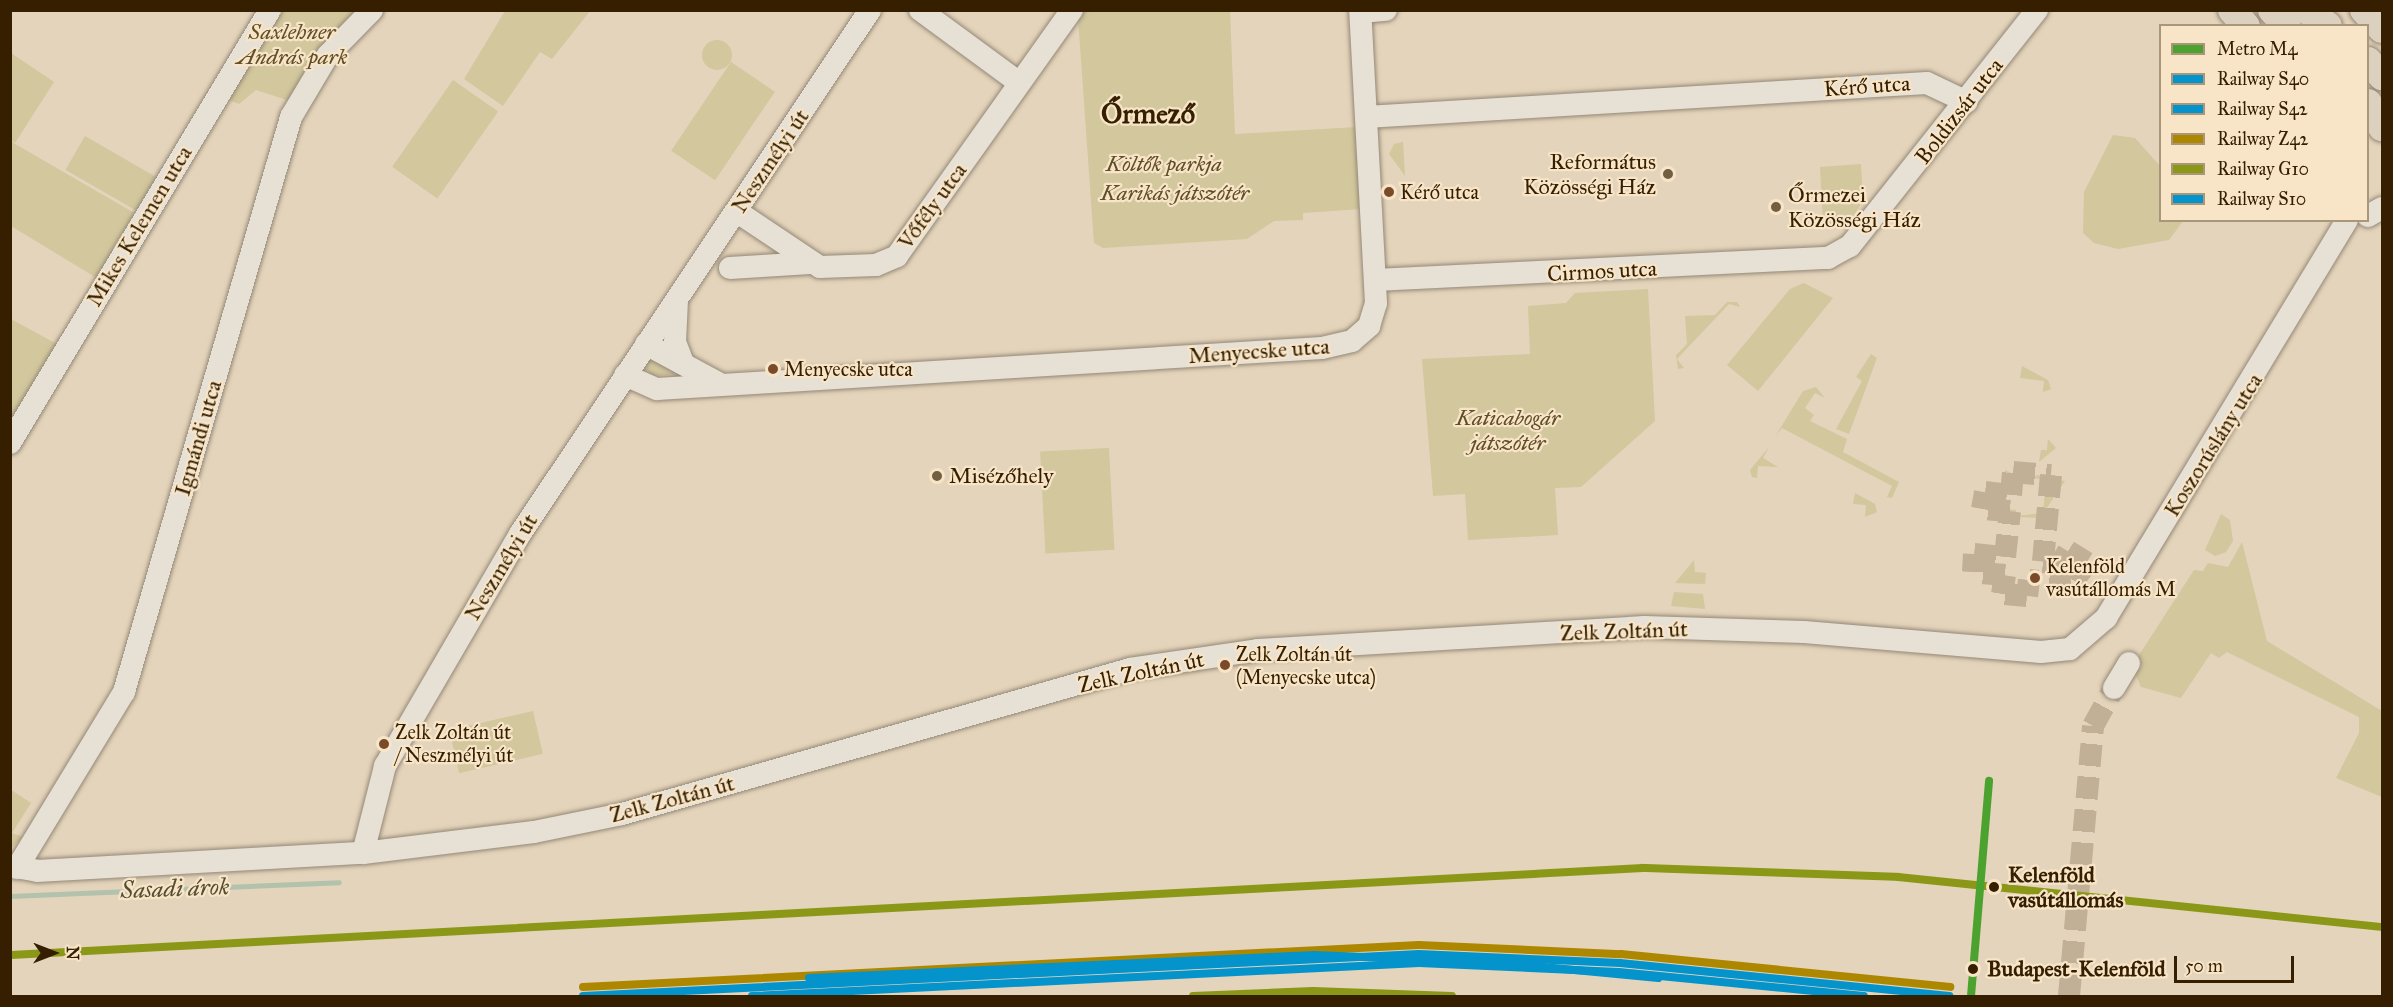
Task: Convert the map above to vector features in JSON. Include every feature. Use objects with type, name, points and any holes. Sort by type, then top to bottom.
[{"type":"main road","points":[[2232,10],[2244,24]]},
{"type":"main road","points":[[2272,10],[2285,24]]},
{"type":"main road","points":[[2307,10],[2327,24]]},
{"type":"main road","points":[[2319,10],[2329,24]]},
{"type":"main road","points":[[2364,10],[2382,29]]},
{"type":"main road","points":[[2369,63],[2382,76]]},
{"type":"main road","points":[[2369,107],[2382,127]]},
{"type":"main road","points":[[2369,136],[2382,148]]},
{"type":"street","name":"Mikes Kelemen utca","points":[[10,443],[270,10]]},
{"type":"street","name":"Igmándi utca","points":[[14,867],[124,692],[291,117],[328,55],[372,10]]},
{"type":"street","points":[[921,10],[1018,81]]},
{"type":"street","name":"Vőfély utca","points":[[736,211],[810,263],[830,268],[876,266],[897,256],[1018,81],[1072,10]]},
{"type":"street","points":[[1360,11],[1386,10]]},
{"type":"street","name":"Menyecske utca","points":[[625,375],[657,389],[718,383],[1341,345],[1369,326],[1376,303],[1360,11]]},
{"type":"street","name":"Boldizsár utca","points":[[1828,258],[1850,246],[1967,102],[2032,12]]},
{"type":"street","name":"Neszmélyi út","points":[[363,853],[385,766],[520,534],[736,211],[860,14]]},
{"type":"street","name":"Kérő utca","points":[[1366,117],[1928,83],[1967,102]]},
{"type":"street","name":"Koszorúslány utca","points":[[2080,645],[2106,618],[2343,230],[2357,222]]},
{"type":"street","name":"Cirmos utca","points":[[1375,280],[1828,258]]},
{"type":"street","points":[[730,268],[810,263]]},
{"type":"street","points":[[677,298],[675,342],[683,363]]},
{"type":"street","points":[[646,344],[718,383]]},
{"type":"street","name":"Zelk Zoltán út","points":[[363,853],[534,832],[622,814],[1130,669],[1258,650],[1644,627],[1793,632],[2041,652],[2080,645]]},
{"type":"street","points":[[2114,688],[2129,663]]},
{"type":"street","points":[[14,867],[37,871],[363,853]]},
{"type":"green space","name":"Költők parkja","points":[[1083,10],[1230,11],[1235,134],[1357,127],[1361,209],[1303,213],[1303,220],[1274,221],[1247,239],[1103,248],[1094,243],[1078,18]]},
{"type":"green space","name":"Saxlehner András park","points":[[277,11],[365,11],[295,95],[287,100],[256,90],[239,104],[223,98]]},
{"type":"green space","points":[[505,11],[590,11],[552,59],[540,52],[503,106],[464,79]]},
{"type":"green space","points":[[717,40],[723,41],[731,49],[731,61],[723,69],[717,70],[711,69],[703,61],[702,55],[703,49],[711,41]]},
{"type":"green space","points":[[11,53],[54,82],[15,143],[11,140]]},
{"type":"green space","points":[[731,62],[775,92],[715,180],[671,151]]},
{"type":"green space","points":[[453,80],[498,112],[437,198],[392,167]]},
{"type":"green space","points":[[2113,135],[2135,138],[2159,165],[2159,222],[2182,222],[2169,240],[2118,249],[2094,243],[2083,233],[2084,192]]},
{"type":"green space","points":[[85,136],[159,178],[139,212],[66,170]]},
{"type":"green space","points":[[10,141],[143,218],[105,283],[11,226]]},
{"type":"green space","points":[[1403,142],[1405,176],[1389,154],[1394,144]]},
{"type":"green space","points":[[1861,164],[1863,201],[1849,222],[1823,225],[1820,167]]},
{"type":"green space","points":[[1804,283],[1833,298],[1758,391],[1727,365],[1790,289]]},
{"type":"green space","name":"Katicabogár játszótér","points":[[1648,289],[1655,421],[1581,487],[1555,488],[1558,535],[1468,540],[1465,494],[1433,496],[1422,359],[1530,354],[1528,306],[1566,303],[1575,293]]},
{"type":"green space","points":[[1727,302],[1737,302],[1740,307],[1729,304],[1677,359],[1684,368],[1678,369],[1676,355],[1687,344],[1685,316],[1715,315]]},
{"type":"green space","points":[[11,319],[66,349],[11,443]]},
{"type":"green space","points":[[1871,354],[1877,358],[1849,434],[1836,429],[1862,381],[1856,377]]},
{"type":"green space","points":[[649,359],[674,371],[674,374],[652,376],[645,368]]},
{"type":"green space","points":[[2022,366],[2048,380],[2051,389],[2043,392],[2044,381],[2020,378]]},
{"type":"green space","points":[[1816,387],[1825,398],[1815,393],[1805,408],[1814,415],[1810,421],[1847,439],[1843,452],[1899,482],[1892,498],[1887,497],[1892,486],[1782,428],[1775,437],[1803,391]]},
{"type":"green space","points":[[2048,439],[2056,448],[2039,462],[2041,450],[2047,450]]},
{"type":"green space","points":[[1769,447],[1763,458],[1778,467],[1758,466],[1757,478],[1752,477],[1750,470]]},
{"type":"green space","points":[[1109,448],[1114,550],[1045,553],[1040,452]]},
{"type":"green space","points":[[2005,470],[2020,477],[2008,476],[2005,509],[2016,510],[2016,516],[2043,513],[2046,480],[2034,478],[2037,475],[2065,481],[2040,518],[2002,516]]},
{"type":"green space","points":[[1855,493],[1875,504],[1877,512],[1865,517],[1866,505],[1853,504]]},
{"type":"green space","points":[[2221,514],[2230,520],[2233,541],[2226,552],[2215,556],[2205,550]]},
{"type":"green space","points":[[2242,542],[2267,641],[2382,711],[2382,797],[2336,778],[2359,733],[2359,717],[2227,652],[2219,658],[2211,653],[2181,698],[2141,687],[2132,666],[2194,570],[2203,571],[2208,563],[2228,567]]},
{"type":"green space","points":[[1694,560],[1695,572],[1706,573],[1705,584],[1675,583]]},
{"type":"green space","points":[[1674,592],[1703,594],[1705,609],[1671,606]]},
{"type":"green space","points":[[533,711],[543,754],[459,773],[449,730]]},
{"type":"green space","points":[[10,789],[31,803],[12,833],[23,837],[11,848]]},
{"type":"waterway","name":"Sasadi árok","points":[[10,896],[339,882]]},
{"type":"tunnel","points":[[2013,472],[2051,475],[2043,562],[2060,564],[2068,551],[2087,563],[2071,584],[2029,580],[2027,596],[2002,594],[2005,575],[1973,572],[1974,554],[2005,557],[2010,511],[1982,509],[1985,492],[2011,495],[2013,472]]},
{"type":"tunnel","points":[[2069,996],[2093,726],[2114,688]]},
{"type":"metro line","name":"M4","points":[[1971,996],[1989,781]]},
{"type":"rail line","name":"G10","points":[[11,955],[1643,868],[1898,877],[2380,927]]},
{"type":"rail line","name":"Z42","points":[[583,987],[1419,945],[1621,954],[1950,987]]},
{"type":"rail line","name":"S40","points":[[583,996],[1419,954],[1620,963],[1949,996]]},
{"type":"rail line","name":"S10","points":[[809,978],[1314,955],[1491,962],[1658,978]]},
{"type":"rail line","name":"S42","points":[[752,996],[1419,963],[1619,972],[1864,996]]},
{"type":"rail line","name":"G10","points":[[1193,996],[1313,991],[1452,996]]},
{"type":"place","name":"Református Közösségi Ház","points":[[1668,174]]},
{"type":"place","name":"Kérő utca","points":[[1389,192]]},
{"type":"place","name":"Őrmezei Közösségi Ház","points":[[1776,207]]},
{"type":"place","name":"Menyecske utca","points":[[773,369]]},
{"type":"place","name":"Misézőhely","points":[[937,476]]},
{"type":"place","name":"Kelenföld vasútállomás M","points":[[2035,578]]},
{"type":"place","name":"Zelk Zoltán út (Menyecske utca)","points":[[1225,665]]},
{"type":"place","name":"Zelk Zoltán út / Neszmélyi út","points":[[384,744]]},
{"type":"place","name":"Kelenföld vasútállomás","points":[[1994,887]]},
{"type":"place","name":"Budapest-Kelenföld","points":[[1973,969]]},
{"type":"district","name":"Őrmező","points":[[1148,114]]},
{"type":"park label","name":"Karikás játszótér","points":[[1175,193]]}]
